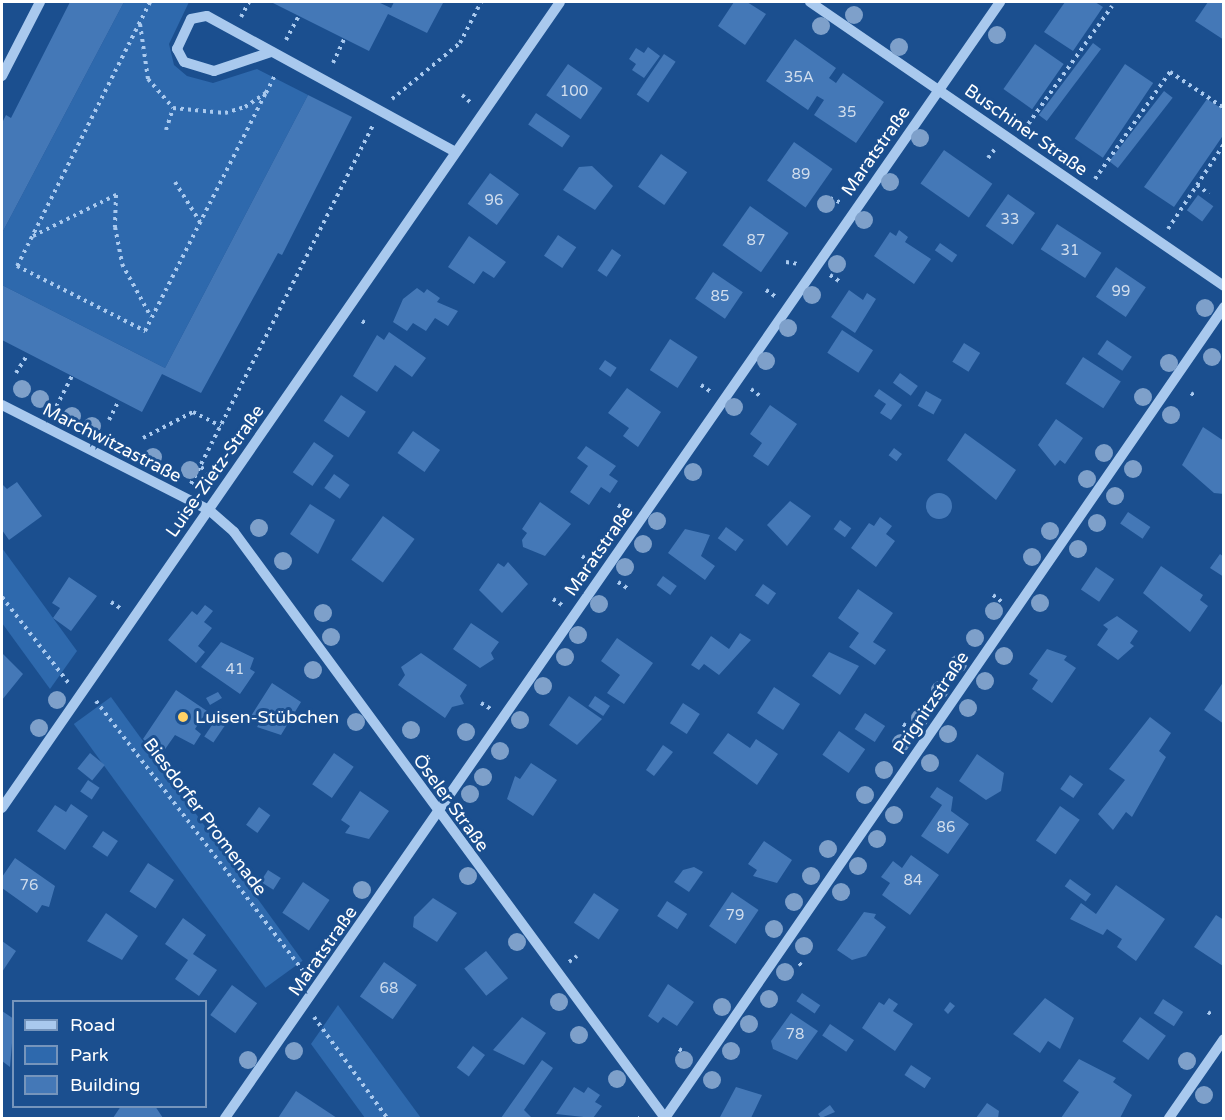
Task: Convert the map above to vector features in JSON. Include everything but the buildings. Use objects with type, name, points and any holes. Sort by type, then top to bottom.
[{"type":"street","points":[[2,76],[40,2]]},
{"type":"street","name":"Luise-Zietz-Straße","points":[[2,808],[209,510],[454,150],[560,2]]},
{"type":"street","name":"Buschiner Straße","points":[[810,2],[1224,286]]},
{"type":"street","name":"Maratstraße","points":[[225,1119],[999,2]]},
{"type":"street","points":[[271,52],[214,71],[184,62],[177,49],[191,19],[207,16],[271,52],[382,108],[454,150]]},
{"type":"street","name":"Prignitzstraße","points":[[665,1118],[1224,307]]},
{"type":"street","name":"Marchwitzastraße","points":[[2,407],[209,510]]},
{"type":"street","name":"Öseler Straße","points":[[209,510],[234,532],[438,813],[665,1118]]},
{"type":"street","points":[[1168,1119],[1224,1039]]},
{"type":"path","points":[[150,2],[17,266],[145,331],[266,93]]},
{"type":"path","points":[[241,17],[249,2]]},
{"type":"path","points":[[201,467],[382,108],[459,43],[481,2]]},
{"type":"path","points":[[1016,143],[1112,6]]},
{"type":"path","points":[[286,40],[299,16]]},
{"type":"path","points":[[333,63],[345,39]]},
{"type":"path","points":[[1086,192],[1170,72],[1224,108]]},
{"type":"path","points":[[166,130],[173,108]]},
{"type":"path","points":[[1172,223],[1224,144]]},
{"type":"path","points":[[175,182],[200,222]]},
{"type":"path","points":[[1197,185],[1209,194]]},
{"type":"path","points":[[31,237],[116,195],[115,227],[122,264],[152,318]]},
{"type":"path","points":[[362,321],[368,325]]},
{"type":"path","points":[[16,373],[28,354]]},
{"type":"path","points":[[62,396],[72,376]]},
{"type":"path","points":[[1191,393],[1196,397]]},
{"type":"path","points":[[109,420],[119,400]]},
{"type":"path","points":[[143,438],[193,412],[221,426]]},
{"type":"path","points":[[2,597],[62,680]]},
{"type":"path","name":"Biesdorfer Promenade","points":[[82,692],[110,712],[300,966]]},
{"type":"path","points":[[568,962],[577,956]]},
{"type":"path","points":[[343,1057],[387,1119]]},
{"type":"green space","points":[[124,2],[189,2],[169,44],[174,65],[187,76],[213,83],[257,69],[308,95],[165,368],[2,285],[2,233]]},
{"type":"green space","points":[[2,548],[77,651],[50,689],[2,623]]},
{"type":"green space","points":[[111,697],[303,961],[265,988],[74,724]]},
{"type":"green space","points":[[338,1005],[421,1118],[365,1118],[311,1044]]},
{"type":"place","name":"Luisen-Stübchen","points":[[183,717]]}]
